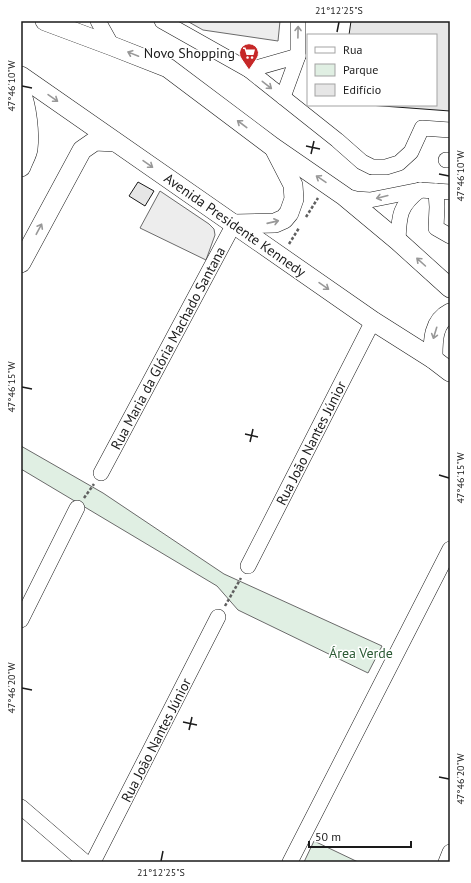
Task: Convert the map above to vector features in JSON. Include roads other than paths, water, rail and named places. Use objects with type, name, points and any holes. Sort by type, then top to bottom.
[{"type":"main road","points":[[50,22],[168,68],[273,147],[344,196],[398,241],[450,288]]},
{"type":"main road","name":"Avenida Presidente Kennedy","points":[[21,76],[450,372]]},
{"type":"main road","points":[[21,92],[28,127],[28,150],[21,166]]},
{"type":"main road","points":[[21,263],[82,150],[96,141],[115,142]]},
{"type":"main road","points":[[234,224],[260,224],[275,222],[284,219],[288,213],[294,199],[294,185],[273,147]]},
{"type":"main road","points":[[433,359],[433,338],[438,325],[447,314],[450,313]]},
{"type":"street","points":[[98,21],[112,46]]},
{"type":"street","points":[[162,21],[249,70],[362,162],[372,167],[386,167],[399,163],[411,152],[422,128],[450,130]]},
{"type":"street","points":[[283,97],[298,56],[298,21]]},
{"type":"street","points":[[249,70],[298,56]]},
{"type":"street","points":[[398,241],[399,216],[409,198],[420,190]]},
{"type":"street","points":[[344,196],[370,200],[420,190],[443,191],[437,207],[436,228],[450,236]]},
{"type":"street","name":"Rua Maria da Glória Machado Santana","points":[[101,473],[234,224]]},
{"type":"street","name":"Rua João Nantes Júnior","points":[[248,566],[374,321]]},
{"type":"street","points":[[21,620],[78,508]]},
{"type":"street","points":[[290,862],[450,549]]},
{"type":"street","name":"Rua João Nantes Júnior","points":[[93,862],[218,617]]},
{"type":"street","points":[[21,807],[86,862]]},
{"type":"street","points":[[446,862],[450,852]]},
{"type":"place","name":"Novo Shopping","points":[[249,70]]},
{"type":"park label","name":"Área Verde","points":[[361,653]]}]
